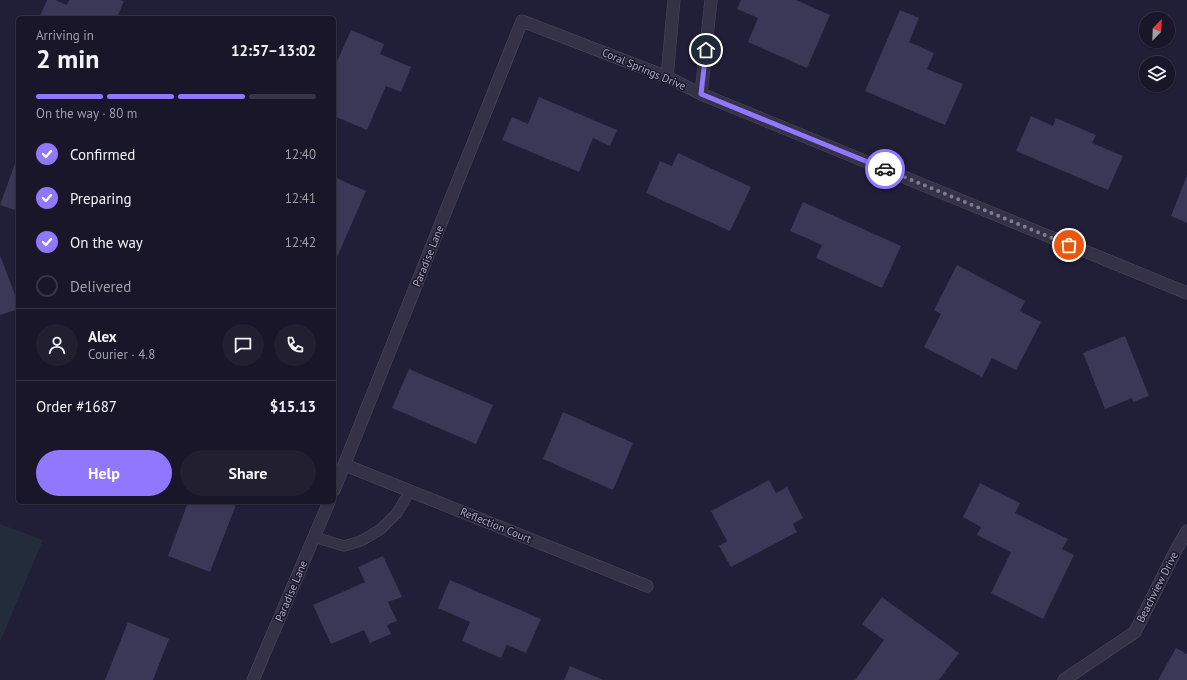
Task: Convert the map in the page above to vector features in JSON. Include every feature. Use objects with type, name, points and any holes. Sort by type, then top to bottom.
[{"type":"street","points":[[667,77],[674,0]]},
{"type":"street","points":[[701,94],[711,0]]},
{"type":"street","name":"Coral Springs Drive","points":[[522,21],[667,77],[701,94],[1187,293]]},
{"type":"street","name":"Paradise Lane","points":[[336,485],[522,21]]},
{"type":"street","name":"Reflection Court","points":[[345,464],[647,586]]},
{"type":"street","name":"Paradise Lane","points":[[254,680],[328,504]]},
{"type":"street","name":"Beachview Drive","points":[[1064,680],[1135,632],[1187,531]]},
{"type":"lane","points":[[314,537],[344,546],[361,541],[381,529],[397,513],[410,490]]},
{"type":"shaded area","points":[[0,524],[43,540],[0,642]]},
{"type":"building","points":[[47,0],[55,0],[67,5],[69,0],[124,1],[118,16],[40,16]]},
{"type":"building","points":[[741,0],[796,0],[830,15],[807,68],[748,42],[758,18],[737,9]]},
{"type":"building","points":[[900,10],[919,18],[909,42],[934,53],[927,69],[963,84],[945,125],[865,91]]},
{"type":"building","points":[[351,30],[384,44],[380,54],[411,67],[401,92],[386,86],[367,130],[336,117],[336,64]]},
{"type":"building","points":[[539,97],[617,130],[610,146],[593,138],[579,172],[502,140],[512,117],[528,124]]},
{"type":"building","points":[[1031,116],[1053,126],[1056,118],[1096,135],[1092,143],[1123,156],[1108,190],[1016,151]]},
{"type":"building","points":[[678,153],[751,187],[730,231],[646,193],[660,161],[672,166]]},
{"type":"building","points":[[16,161],[16,210],[0,205]]},
{"type":"building","points":[[1187,175],[1187,223],[1171,216]]},
{"type":"building","points":[[336,178],[366,191],[336,259]]},
{"type":"building","points":[[803,202],[901,246],[882,288],[816,258],[822,245],[790,231]]},
{"type":"building","points":[[0,255],[16,298],[16,310],[0,315]]},
{"type":"building","points":[[957,265],[1025,301],[1020,311],[1041,322],[1016,370],[992,358],[982,377],[924,347],[941,314],[934,310]]},
{"type":"building","points":[[1125,336],[1149,396],[1133,402],[1132,398],[1105,409],[1083,353]]},
{"type":"building","points":[[409,369],[493,405],[476,444],[392,408]]},
{"type":"building","points":[[563,412],[633,443],[613,490],[543,459]]},
{"type":"building","points":[[769,480],[776,493],[787,487],[803,518],[793,524],[797,532],[731,567],[719,546],[727,541],[711,511]]},
{"type":"building","points":[[980,483],[1020,503],[1015,513],[1068,539],[1062,549],[1074,555],[1043,619],[991,593],[1011,552],[977,535],[981,527],[963,517]]},
{"type":"building","points":[[187,504],[236,504],[210,572],[168,556]]},
{"type":"building","points":[[383,556],[402,597],[388,602],[397,621],[387,625],[391,634],[370,643],[364,630],[331,644],[313,605],[365,582],[358,567]]},
{"type":"building","points":[[450,580],[541,619],[526,653],[507,645],[501,658],[462,641],[470,622],[438,608]]},
{"type":"building","points":[[882,597],[959,653],[939,680],[855,680],[884,640],[862,624]]},
{"type":"building","points":[[128,622],[169,639],[153,680],[105,680]]},
{"type":"building","points":[[1176,648],[1187,654],[1187,680],[1158,680]]},
{"type":"building","points":[[570,666],[603,680],[564,680]]},
{"type":"way so far","points":[[885,169],[1069,245]]},
{"type":"route","points":[[706,50],[701,94],[885,169]]}]
